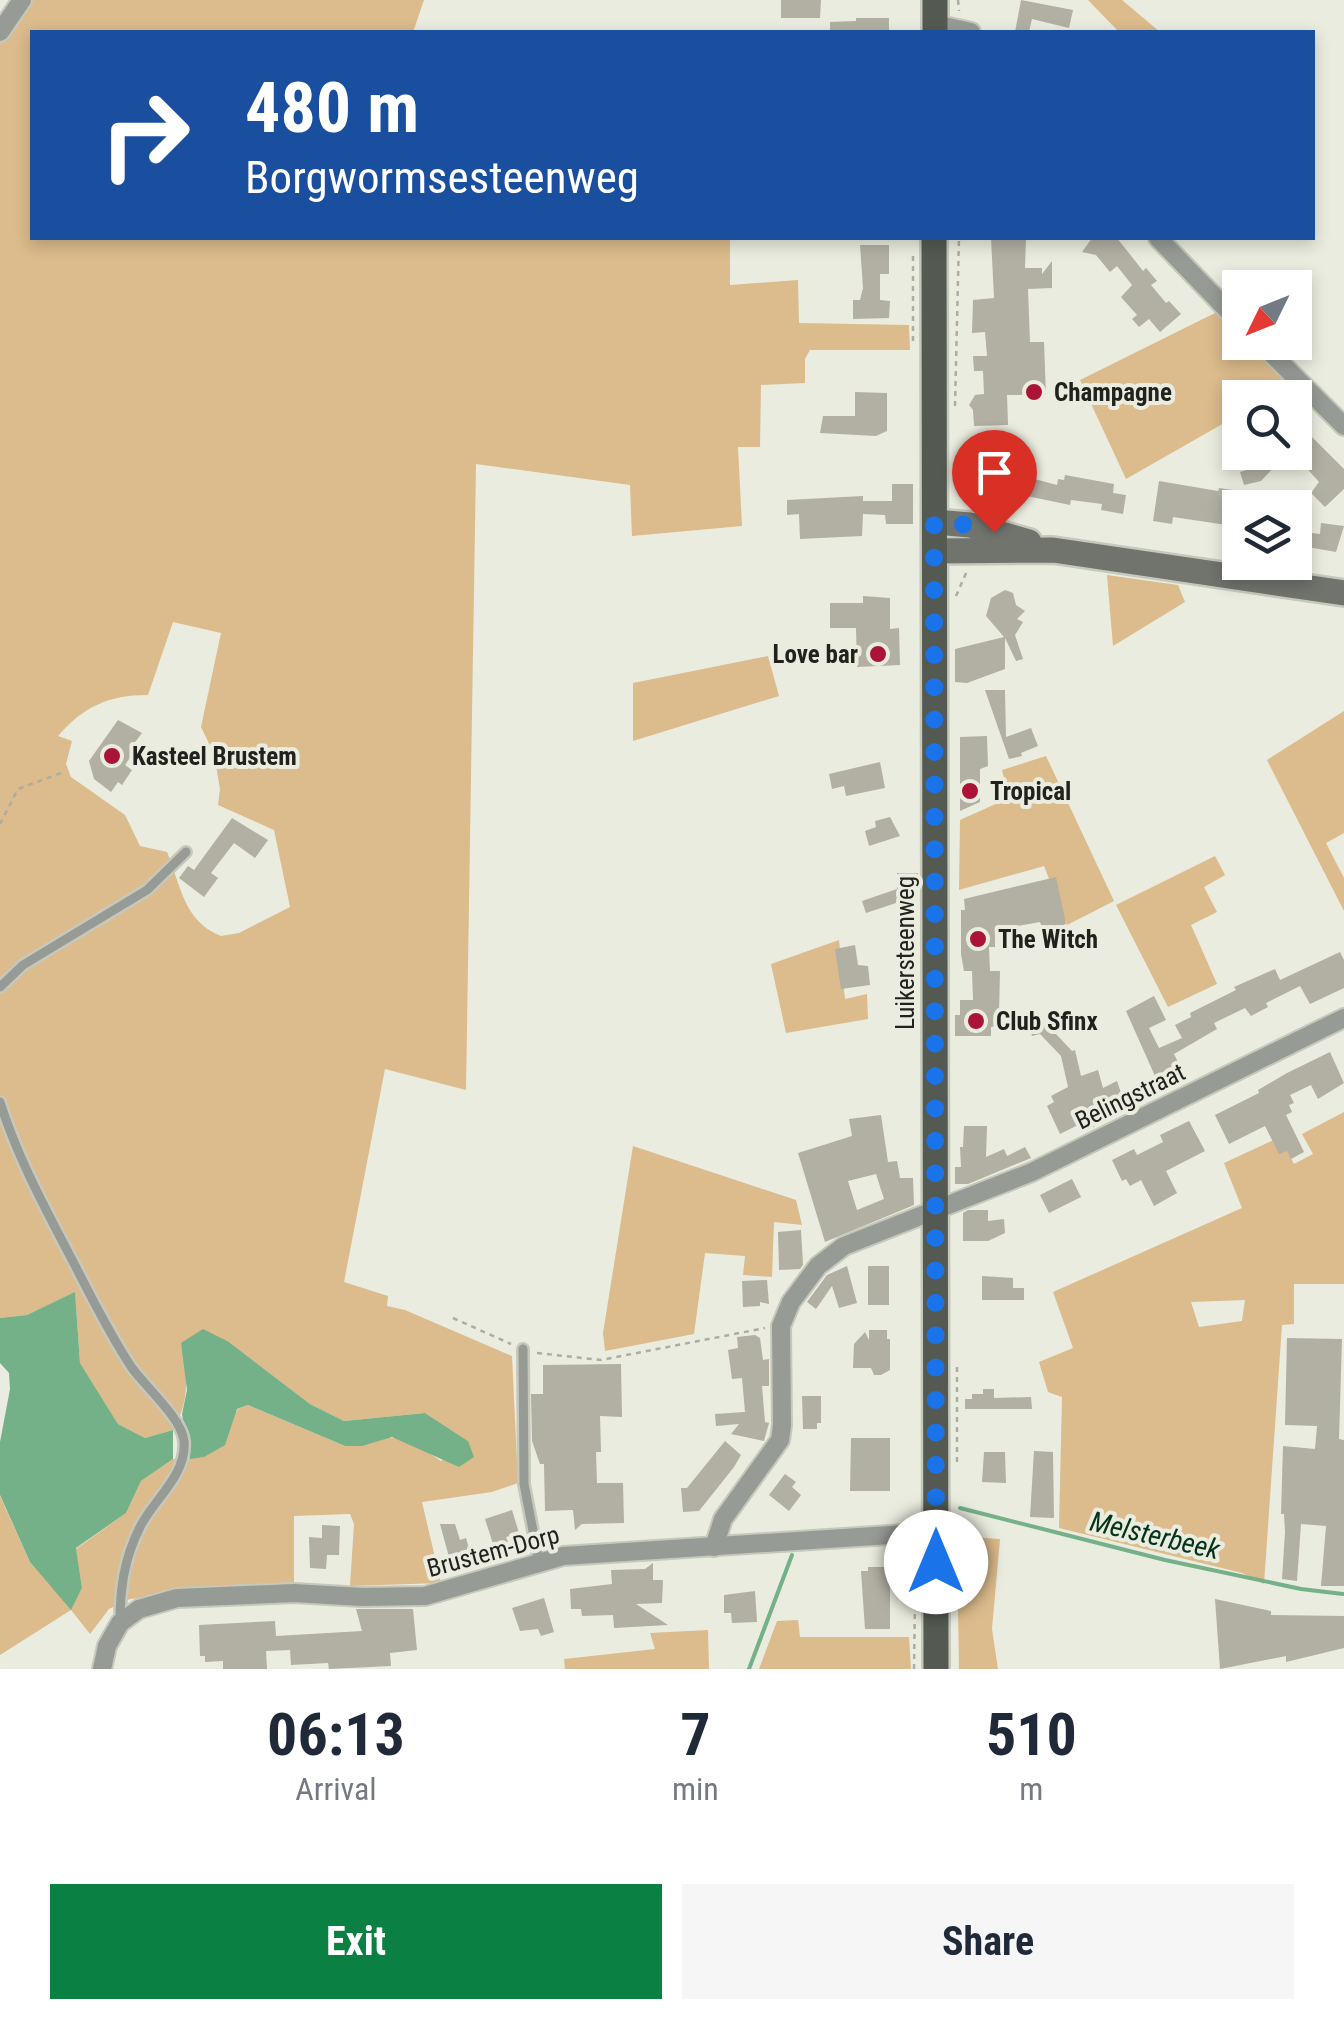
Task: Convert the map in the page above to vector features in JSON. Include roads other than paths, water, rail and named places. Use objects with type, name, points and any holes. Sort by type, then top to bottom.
[{"type":"main road","name":"Luikersteenweg","points":[[934,240],[936,1669]]},
{"type":"main road","points":[[934,522],[970,525],[1053,550]]},
{"type":"main road","points":[[934,550],[1053,550],[1344,592]]},
{"type":"street","points":[[0,32],[22,0]]},
{"type":"street","points":[[935,19],[965,30]]},
{"type":"street","points":[[1160,240],[1222,304]]},
{"type":"street","points":[[1278,360],[1344,426]]},
{"type":"street","name":"Belingstraat","points":[[714,1546],[723,1519],[780,1440],[780,1326],[792,1302],[829,1256],[889,1226],[1032,1172],[1344,1018]]},
{"type":"street","name":"Brustem-Dorp","points":[[120,1623],[139,1609],[176,1598],[294,1593],[425,1596],[563,1556],[936,1532]]},
{"type":"street","points":[[102,1669],[106,1646],[120,1623]]},
{"type":"lane","points":[[0,987],[23,965],[147,890],[186,852]]},
{"type":"lane","points":[[0,1102],[14,1150],[100,1314],[132,1368],[178,1422],[184,1437],[182,1465],[141,1524],[131,1546],[120,1581],[120,1623]]},
{"type":"lane","points":[[523,1349],[524,1484],[539,1562]]},
{"type":"waterway","name":"Melsterbeek","points":[[960,1508],[1165,1560],[1343,1594]]},
{"type":"waterway","name":"Melsterbeek","points":[[749,1669],[792,1555]]},
{"type":"place","name":"Champagne","points":[[1034,392]]},
{"type":"place","name":"Love bar","points":[[878,654]]},
{"type":"place","name":"Kasteel Brustem","points":[[112,756]]},
{"type":"place","name":"Tropical","points":[[970,791]]},
{"type":"place","name":"The Witch","points":[[978,939]]},
{"type":"place","name":"Club Sfinx","points":[[976,1021]]}]
